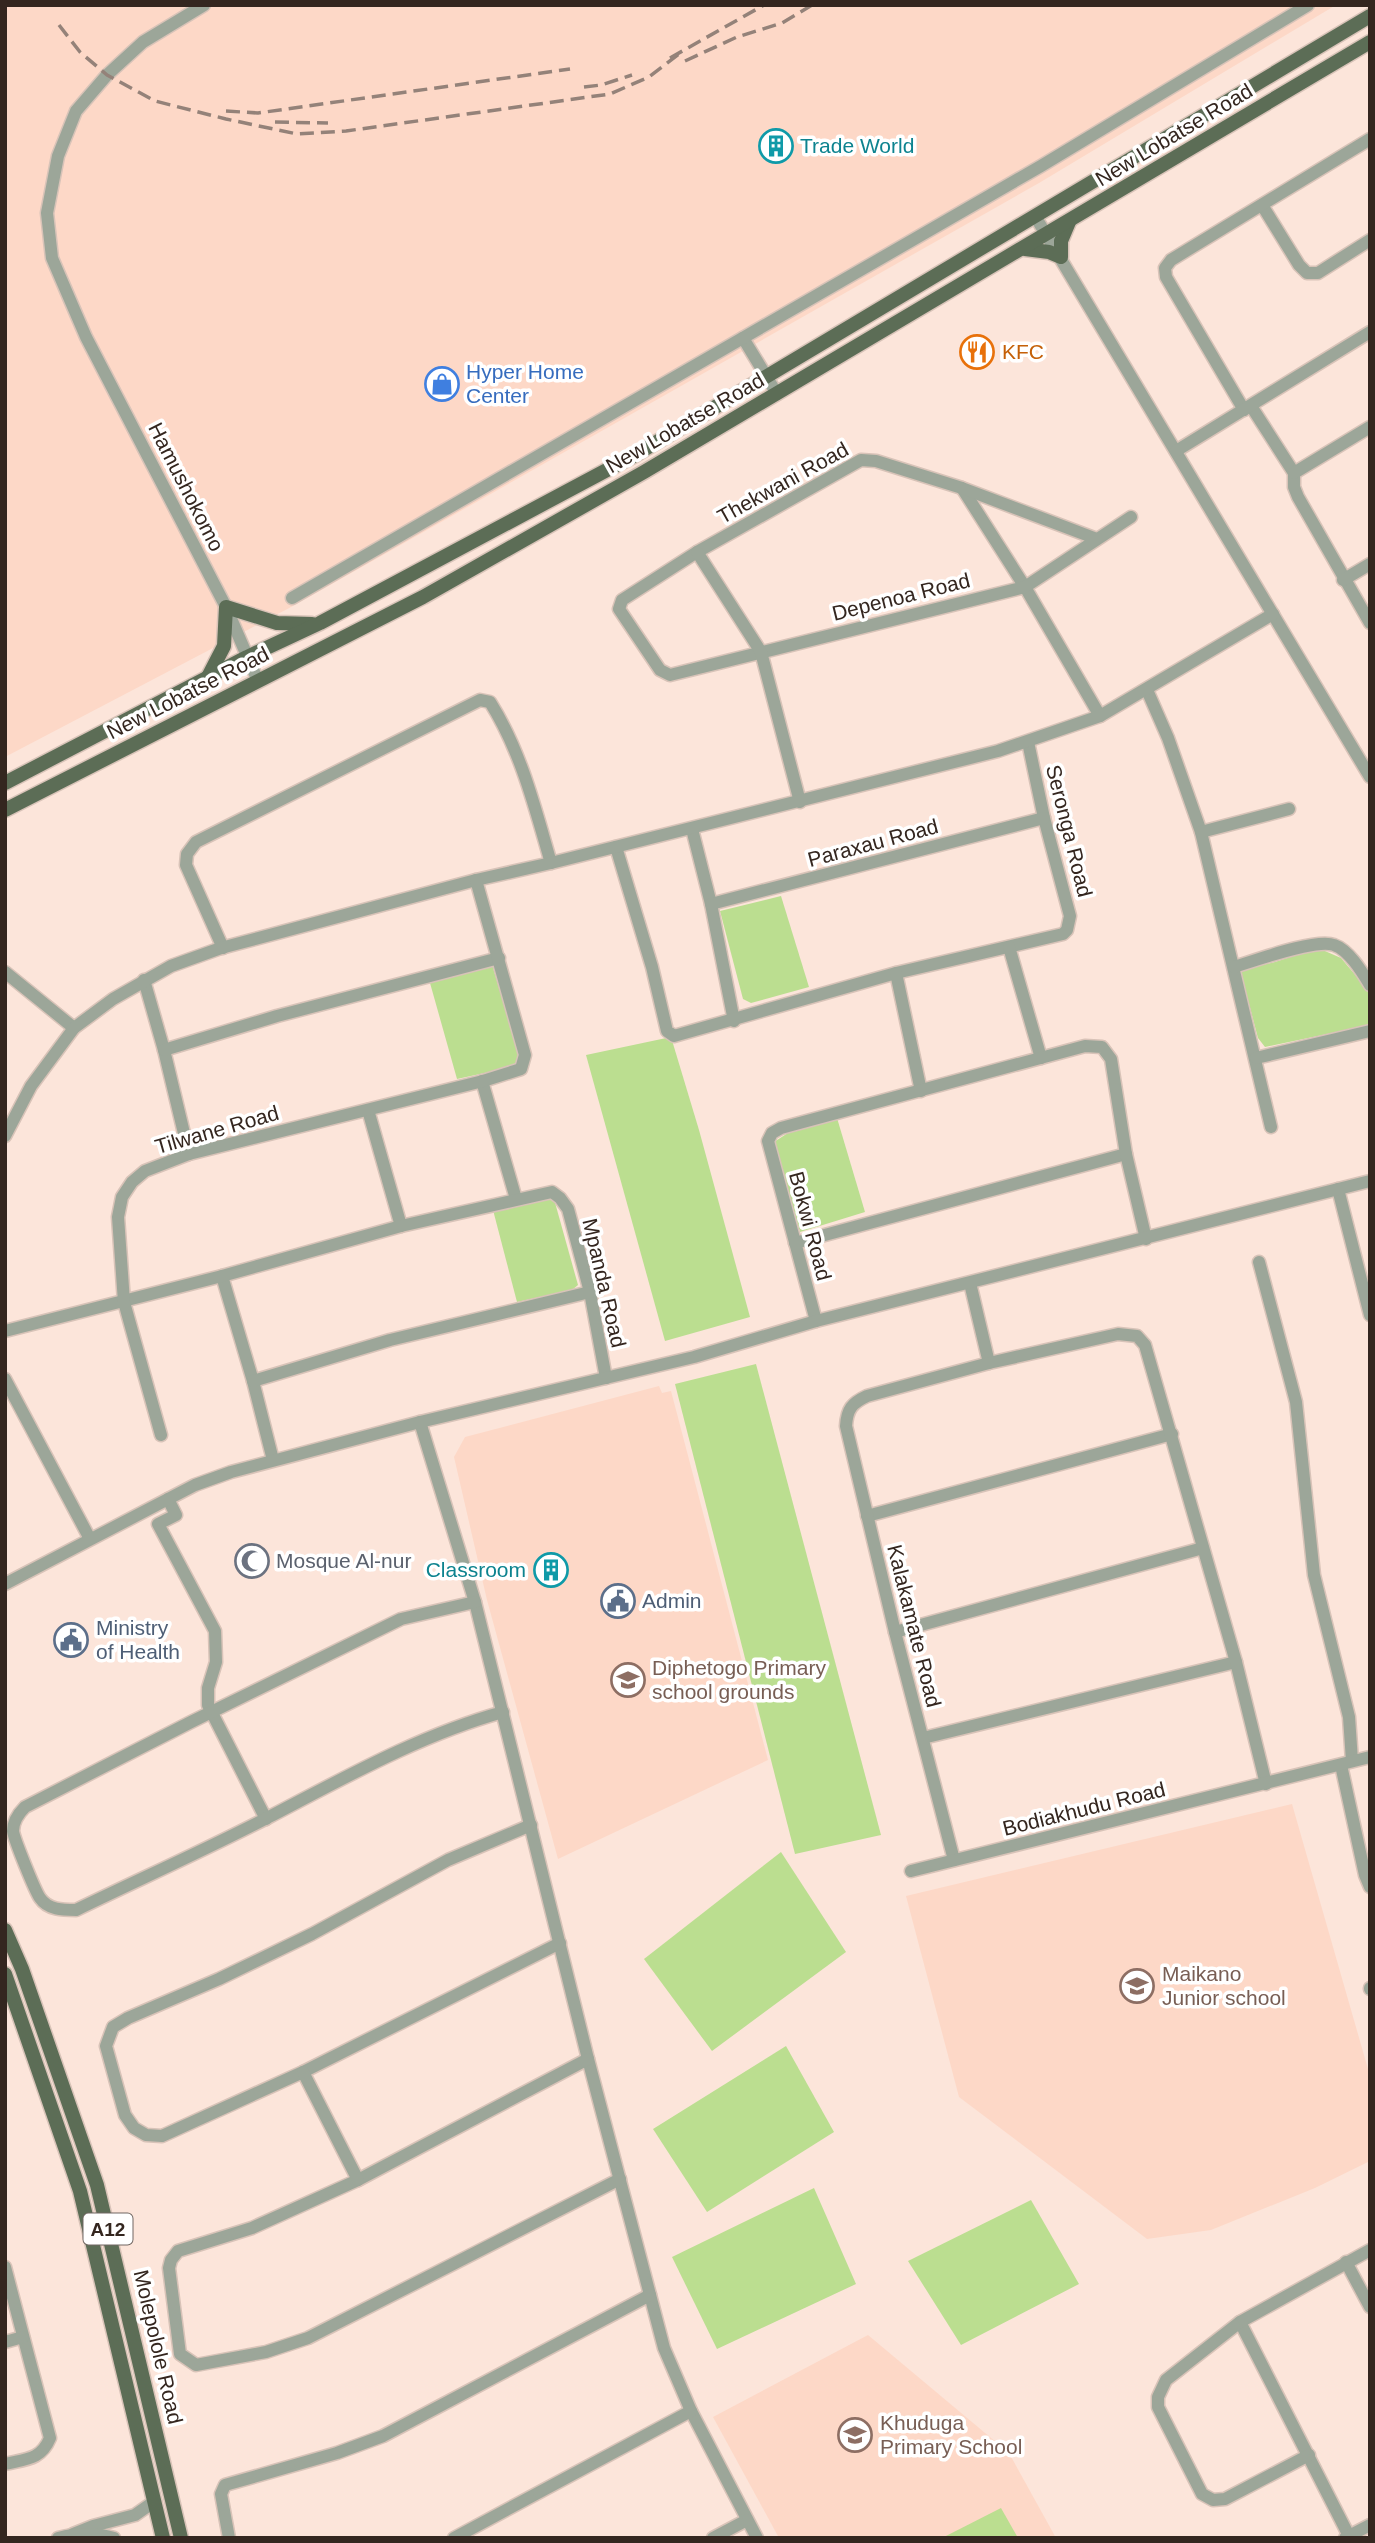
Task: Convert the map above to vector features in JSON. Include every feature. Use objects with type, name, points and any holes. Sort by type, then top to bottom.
[{"type":"main road","name":"New Lobatse Road","points":[[5,783],[247,657],[320,623],[635,456],[1370,16]]},
{"type":"main road","name":"New Lobatse Road","points":[[5,810],[423,597],[778,394],[1370,42]]},
{"type":"main road","points":[[1025,249],[1049,252],[1061,257],[1063,232],[1069,222]]},
{"type":"main road","points":[[898,298],[910,316]]},
{"type":"main road","points":[[208,678],[224,646],[226,607],[277,623],[320,623]]},
{"type":"main road","name":"Molepolole Road","points":[[5,1930],[22,1969],[97,2185],[181,2538]]},
{"type":"main road","name":"Molepolole Road","points":[[5,1974],[80,2191],[163,2538]]},
{"type":"street","name":"Hamushokomo","points":[[204,5],[144,42],[107,75],[76,111],[58,156],[47,213],[52,258],[75,313],[226,607],[258,681]]},
{"type":"street","points":[[292,598],[1041,166],[1308,5]]},
{"type":"street","points":[[1370,139],[1171,260],[1164,273],[1248,408],[1294,473],[1294,486],[1298,497],[1343,580],[1370,623]]},
{"type":"street","points":[[1262,205],[1299,265],[1307,273],[1318,273],[1370,240]]},
{"type":"street","points":[[1035,216],[1370,777]]},
{"type":"street","points":[[1176,451],[1370,332]]},
{"type":"street","points":[[743,338],[778,394]]},
{"type":"street","points":[[1294,473],[1370,427]]},
{"type":"street","name":"Thekwani Road","points":[[663,673],[621,612],[620,603],[697,552],[861,460],[876,461],[962,488],[1097,539]]},
{"type":"street","points":[[962,488],[1025,587],[1100,716]]},
{"type":"street","name":"Depenoa Road","points":[[663,673],[670,675],[1025,587],[1131,517]]},
{"type":"street","points":[[697,552],[761,652],[800,802]]},
{"type":"street","points":[[1343,580],[1370,564]]},
{"type":"street","points":[[5,1136],[31,1086],[74,1028],[113,999],[172,966],[223,948],[476,880],[800,802],[1028,742],[1100,716],[1273,614]]},
{"type":"street","points":[[1147,690],[1168,738],[1201,832],[1271,1127]]},
{"type":"street","points":[[223,948],[186,866],[187,854],[196,842],[480,700],[490,702],[505,726],[524,773],[551,863]]},
{"type":"street","name":"Seronga Road","points":[[1009,947],[1058,936],[1067,930],[1070,916],[1044,818],[1028,742]]},
{"type":"street","points":[[1201,832],[1289,809]]},
{"type":"street","name":"Paraxau Road","points":[[711,904],[1044,818]]},
{"type":"street","points":[[692,828],[711,904],[734,1021]]},
{"type":"street","points":[[616,847],[652,967],[668,1033],[674,1036],[896,973],[1009,947],[1041,1058]]},
{"type":"street","points":[[164,1050],[277,1016],[499,958],[476,880]]},
{"type":"street","points":[[1234,967],[1316,943],[1331,943],[1342,949],[1370,985]]},
{"type":"street","name":"Tilwane Road","points":[[161,1435],[124,1302],[118,1217],[122,1196],[132,1182],[145,1171],[189,1154],[521,1069],[525,1055],[499,958]]},
{"type":"street","points":[[5,972],[74,1028]]},
{"type":"street","points":[[896,973],[921,1091],[1085,1046],[1094,1045],[1108,1052],[1126,1154],[1146,1239]]},
{"type":"street","points":[[144,980],[189,1154]]},
{"type":"street","points":[[1256,1058],[1370,1031]]},
{"type":"street","points":[[5,1331],[124,1302],[401,1226],[516,1199],[482,1081]]},
{"type":"street","name":"Bokwi Road","points":[[816,1321],[768,1141],[772,1133],[781,1128],[921,1091]]},
{"type":"street","points":[[368,1110],[401,1226]]},
{"type":"street","points":[[795,1243],[1126,1154]]},
{"type":"street","points":[[5,1584],[168,1499],[219,1476],[272,1460],[694,1357],[816,1321],[1370,1181]]},
{"type":"street","points":[[1338,1189],[1370,1315]]},
{"type":"street","name":"Mpanda Road","points":[[516,1199],[552,1192],[568,1209],[590,1292],[606,1378]]},
{"type":"street","points":[[1259,1262],[1296,1402],[1314,1575],[1349,1717],[1346,1763],[1365,1875],[1370,1887]]},
{"type":"street","points":[[222,1276],[253,1381],[272,1460]]},
{"type":"street","points":[[970,1283],[989,1363],[1118,1334],[1137,1336],[1145,1345],[1236,1662],[1266,1784]]},
{"type":"street","points":[[253,1381],[390,1340],[590,1292]]},
{"type":"street","name":"Kalakamate Road","points":[[954,1860],[895,1632],[846,1426],[847,1413],[853,1403],[867,1396],[989,1363]]},
{"type":"street","points":[[6,1384],[90,1539]]},
{"type":"street","points":[[420,1422],[475,1602],[588,2059],[664,2348],[691,2411],[757,2538]]},
{"type":"street","points":[[867,1516],[1172,1434]]},
{"type":"street","points":[[168,1499],[176,1515],[159,1524],[215,1632],[216,1662],[208,1688],[210,1712],[266,1819]]},
{"type":"street","points":[[895,1632],[1203,1548]]},
{"type":"street","points":[[475,1602],[401,1619],[210,1712],[25,1807],[14,1821],[13,1833],[40,1899],[61,1910],[76,1910],[266,1819],[348,1775],[472,1720],[503,1712]]},
{"type":"street","points":[[923,1738],[1236,1662]]},
{"type":"street","name":"Bodiakhudu Road","points":[[911,1871],[1370,1757]]},
{"type":"street","points":[[531,1825],[448,1860],[312,1934],[113,2026],[106,2046],[125,2115],[134,2128],[146,2135],[162,2136],[303,2072],[560,1943]]},
{"type":"street","points":[[588,2059],[358,2180],[252,2228],[178,2251],[169,2268],[180,2354],[186,2361],[196,2365],[266,2353],[308,2338],[620,2179]]},
{"type":"street","points":[[303,2072],[358,2180]]},
{"type":"street","points":[[1309,2455],[1225,2499],[1213,2500],[1202,2494],[1158,2407],[1158,2397],[1166,2380],[1240,2322],[1370,2250]]},
{"type":"street","points":[[1346,2262],[1370,2307]]},
{"type":"street","points":[[5,2267],[50,2438],[46,2449],[35,2457],[5,2464]]},
{"type":"street","points":[[229,2538],[221,2494],[225,2486],[337,2453],[383,2436],[650,2295]]},
{"type":"street","points":[[1240,2322],[1309,2455],[1347,2537],[1370,2525]]},
{"type":"street","points":[[5,2342],[23,2337]]},
{"type":"street","points":[[454,2538],[691,2411]]},
{"type":"street","points":[[58,2538],[135,2515],[155,2501]]},
{"type":"street","points":[[713,2538],[747,2520]]},
{"type":"street","points":[[73,2534],[99,2533],[114,2538]]},
{"type":"shaded area","points":[[5,5],[1336,5],[1039,183],[293,606],[5,757]]},
{"type":"shaded area","name":"Diphetogo Primary school grounds","points":[[659,1386],[662,1393],[671,1391],[768,1760],[558,1859],[487,1600],[454,1457],[465,1437]]},
{"type":"shaded area","name":"Maikano Junior school","points":[[1292,1804],[1370,2076],[1370,2161],[1315,2188],[1211,2230],[1147,2239],[959,2097],[906,1896]]},
{"type":"shaded area","name":"Khuduga Primary School","points":[[868,2335],[1009,2453],[1056,2538],[779,2538],[713,2417]]},
{"type":"green space","points":[[781,896],[809,987],[751,1003],[743,999],[720,911]]},
{"type":"green space","points":[[1318,948],[1341,958],[1367,989],[1370,997],[1370,1025],[1265,1047],[1258,1038],[1240,970]]},
{"type":"green space","points":[[491,961],[520,1058],[517,1066],[457,1079],[430,983]]},
{"type":"green space","points":[[671,1037],[750,1317],[665,1341],[586,1055]]},
{"type":"green space","points":[[837,1118],[865,1212],[800,1232],[774,1142],[788,1133]]},
{"type":"green space","points":[[548,1194],[554,1199],[578,1285],[572,1290],[517,1302],[493,1210]]},
{"type":"green space","points":[[756,1364],[881,1835],[795,1854],[675,1384]]},
{"type":"green space","points":[[781,1852],[846,1952],[712,2051],[644,1959]]},
{"type":"green space","points":[[786,2046],[834,2132],[707,2212],[653,2129]]},
{"type":"green space","points":[[814,2188],[856,2284],[717,2349],[672,2257]]},
{"type":"green space","points":[[1031,2200],[1079,2284],[961,2345],[908,2261]]},
{"type":"green space","points":[[1001,2508],[1018,2538],[942,2538]]},
{"type":"railway","points":[[670,58],[764,5]]},
{"type":"railway","points":[[685,61],[737,37],[782,23],[812,5]]},
{"type":"railway","points":[[59,25],[80,52],[107,75],[155,101],[297,134],[346,131],[610,94],[649,77],[679,54]]},
{"type":"railway","points":[[226,111],[258,113],[570,69]]},
{"type":"railway","points":[[584,87],[601,85],[632,75]]},
{"type":"railway","points":[[275,122],[328,123]]},
{"type":"place","name":"Trade World","points":[[776,146]]},
{"type":"place","name":"KFC","points":[[977,352]]},
{"type":"place","name":"Hyper Home Center","points":[[442,384]]},
{"type":"place","name":"Mosque Al-nur","points":[[252,1561]]},
{"type":"place","name":"Classroom","points":[[551,1570]]},
{"type":"place","name":"Admin","points":[[618,1601]]},
{"type":"place","name":"Ministry of Health","points":[[71,1640]]},
{"type":"place","name":"Diphetogo Primary school grounds","points":[[628,1680]]},
{"type":"place","name":"Maikano Junior school","points":[[1137,1986]]},
{"type":"place","name":"Khuduga Primary School","points":[[855,2435]]}]
